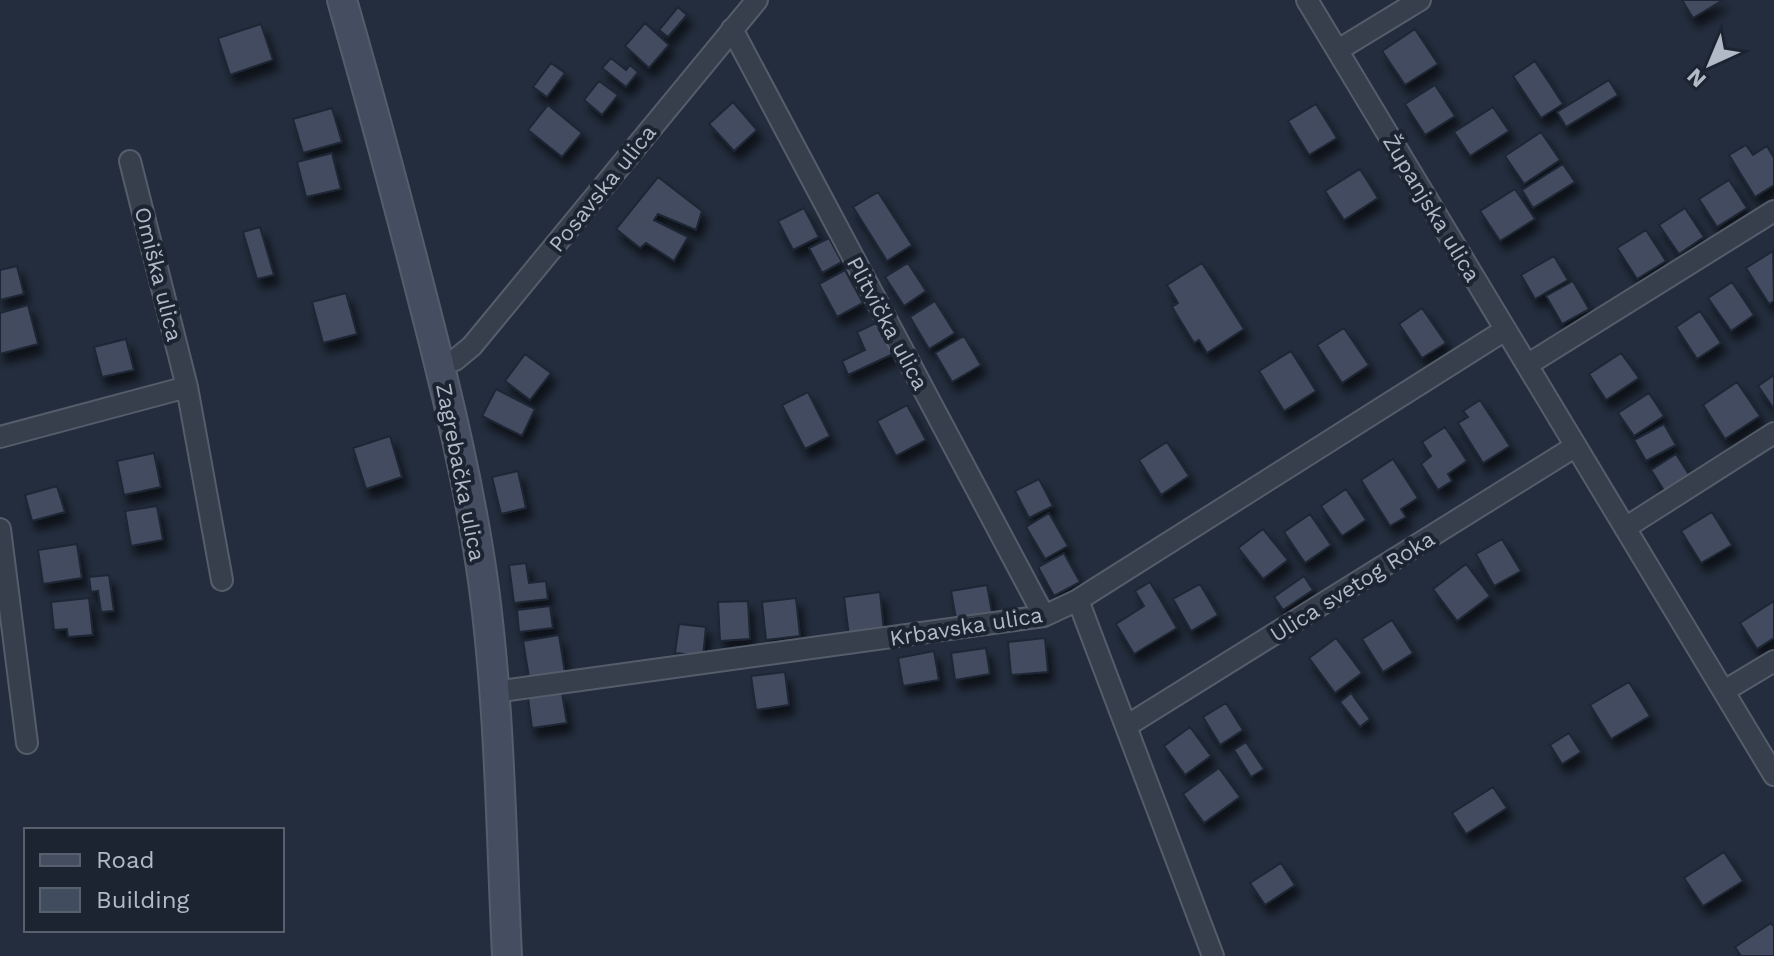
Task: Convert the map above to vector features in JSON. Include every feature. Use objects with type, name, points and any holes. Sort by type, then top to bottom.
[{"type":"main road","name":"Zagrebačka ulica","points":[[342,0],[384,147],[439,365],[464,475],[484,587],[494,692],[507,956]]},
{"type":"street","name":"Posavska ulica","points":[[439,365],[455,360],[472,346],[757,0]]},
{"type":"street","name":"Županjska ulica","points":[[1307,0],[1774,775]]},
{"type":"street","points":[[1338,50],[1420,0]]},
{"type":"street","name":"Plitvička ulica","points":[[732,29],[1044,616]]},
{"type":"street","name":"Omiška ulica","points":[[130,161],[187,387],[222,580]]},
{"type":"street","points":[[1527,365],[1774,211]]},
{"type":"street","name":"Krbavska ulica","points":[[494,692],[1044,616],[1078,600],[1505,330]]},
{"type":"street","points":[[0,437],[187,387]]},
{"type":"street","points":[[1625,528],[1774,433]]},
{"type":"street","name":"Ulica svetog Roka","points":[[1128,725],[1576,446]]},
{"type":"street","points":[[0,529],[27,743]]},
{"type":"street","points":[[1078,600],[1128,725],[1213,956]]},
{"type":"street","points":[[1724,691],[1774,661]]},
{"type":"building","points":[[1682,0],[1723,0],[1693,18]]},
{"type":"building","points":[[678,7],[687,15],[668,37],[659,30]]},
{"type":"building","points":[[645,23],[669,45],[649,68],[625,46]]},
{"type":"building","points":[[261,24],[273,60],[230,75],[218,38]]},
{"type":"building","points":[[1415,29],[1438,64],[1405,85],[1382,51]]},
{"type":"building","points":[[611,58],[626,70],[630,65],[638,72],[626,87],[602,68]]},
{"type":"building","points":[[1535,61],[1563,104],[1541,118],[1513,76]]},
{"type":"building","points":[[551,63],[565,73],[547,97],[533,87]]},
{"type":"building","points":[[1609,80],[1618,95],[1566,127],[1557,112]]},
{"type":"building","points":[[599,81],[618,95],[602,115],[584,100]]},
{"type":"building","points":[[1435,85],[1455,116],[1425,135],[1405,104]]},
{"type":"building","points":[[733,102],[757,130],[734,151],[709,124]]},
{"type":"building","points":[[1316,104],[1337,138],[1309,155],[1288,121]]},
{"type":"building","points":[[548,105],[582,133],[562,157],[528,130]]},
{"type":"building","points":[[1493,107],[1509,131],[1470,156],[1454,132]]},
{"type":"building","points":[[332,108],[342,142],[303,153],[293,119]]},
{"type":"building","points":[[1541,132],[1560,160],[1524,184],[1505,156]]},
{"type":"building","points":[[1746,145],[1753,155],[1767,146],[1774,158],[1774,185],[1755,197],[1729,155]]},
{"type":"building","points":[[332,153],[341,189],[306,197],[297,162]]},
{"type":"building","points":[[1563,164],[1575,182],[1533,208],[1522,190]]},
{"type":"building","points":[[1360,169],[1378,198],[1344,220],[1325,191]]},
{"type":"building","points":[[658,177],[702,211],[696,230],[658,214],[654,220],[688,237],[674,261],[646,243],[640,248],[616,229]]},
{"type":"building","points":[[1729,180],[1747,208],[1717,227],[1699,199]]},
{"type":"building","points":[[1515,189],[1535,219],[1500,241],[1480,211]]},
{"type":"building","points":[[878,192],[912,245],[887,261],[853,207]]},
{"type":"building","points":[[804,208],[819,237],[793,250],[778,221]]},
{"type":"building","points":[[1685,208],[1704,237],[1679,254],[1659,225]]},
{"type":"building","points":[[260,227],[274,275],[257,279],[243,232]]},
{"type":"building","points":[[1646,230],[1666,261],[1637,279],[1617,248]]},
{"type":"building","points":[[829,238],[842,262],[822,273],[809,248]]},
{"type":"building","points":[[1773,251],[1774,301],[1769,304],[1746,268]]},
{"type":"building","points":[[1554,256],[1568,280],[1535,299],[1521,275]]},
{"type":"building","points":[[908,263],[926,291],[904,306],[885,277]]},
{"type":"building","points":[[1202,263],[1244,329],[1207,353],[1199,340],[1194,343],[1172,307],[1178,303],[1167,285]]},
{"type":"building","points":[[17,266],[24,294],[0,300],[0,270]]},
{"type":"building","points":[[845,270],[863,303],[837,317],[819,284]]},
{"type":"building","points":[[1573,281],[1589,309],[1562,324],[1546,296]]},
{"type":"building","points":[[1732,282],[1754,315],[1731,331],[1708,298]]},
{"type":"building","points":[[346,293],[357,334],[323,343],[312,302]]},
{"type":"building","points":[[935,301],[955,333],[929,349],[910,317]]},
{"type":"building","points":[[28,305],[38,344],[0,354],[0,313]]},
{"type":"building","points":[[1422,308],[1446,343],[1422,358],[1399,324]]},
{"type":"building","points":[[1700,311],[1721,343],[1697,359],[1676,327]]},
{"type":"building","points":[[878,322],[893,354],[848,375],[842,361],[865,350],[857,332]]},
{"type":"building","points":[[1344,328],[1369,365],[1342,383],[1317,345]]},
{"type":"building","points":[[964,336],[981,365],[952,382],[935,353]]},
{"type":"building","points":[[126,339],[134,370],[102,377],[94,347]]},
{"type":"building","points":[[1291,351],[1316,391],[1284,411],[1259,371]]},
{"type":"building","points":[[1621,353],[1639,378],[1606,400],[1589,374]]},
{"type":"building","points":[[525,354],[551,373],[530,400],[505,381]]},
{"type":"building","points":[[1774,375],[1774,409],[1758,386]]},
{"type":"building","points":[[1737,382],[1760,416],[1725,439],[1703,405]]},
{"type":"building","points":[[496,389],[535,409],[522,436],[482,416]]},
{"type":"building","points":[[808,392],[830,436],[805,449],[782,405]]},
{"type":"building","points":[[1649,393],[1664,416],[1634,436],[1618,413]]},
{"type":"building","points":[[1480,400],[1510,446],[1483,463],[1458,423],[1468,417],[1463,411]]},
{"type":"building","points":[[907,405],[926,440],[896,456],[877,421]]},
{"type":"building","points":[[1664,424],[1676,445],[1646,461],[1634,440]]},
{"type":"building","points":[[1445,427],[1467,461],[1448,474],[1452,481],[1438,490],[1421,464],[1431,456],[1422,442]]},
{"type":"building","points":[[390,436],[402,477],[366,489],[353,448]]},
{"type":"building","points":[[1167,442],[1189,476],[1161,495],[1139,460]]},
{"type":"building","points":[[154,453],[161,487],[124,495],[117,461]]},
{"type":"building","points":[[1676,454],[1690,476],[1665,492],[1651,470]]},
{"type":"building","points":[[1393,459],[1418,498],[1401,509],[1406,517],[1390,526],[1361,480]]},
{"type":"building","points":[[518,471],[526,508],[501,514],[492,477]]},
{"type":"building","points":[[1039,479],[1053,506],[1029,518],[1015,491]]},
{"type":"building","points":[[57,486],[65,512],[32,521],[25,495]]},
{"type":"building","points":[[1346,489],[1366,520],[1342,536],[1321,506]]},
{"type":"building","points":[[157,506],[163,540],[131,546],[125,511]]},
{"type":"building","points":[[1712,512],[1732,545],[1701,563],[1681,531]]},
{"type":"building","points":[[1049,513],[1068,546],[1045,559],[1026,527]]},
{"type":"building","points":[[1310,514],[1331,545],[1305,563],[1284,532]]},
{"type":"building","points":[[1263,529],[1288,560],[1263,579],[1238,548]]},
{"type":"building","points":[[1502,539],[1521,571],[1494,586],[1476,554]]},
{"type":"building","points":[[77,544],[82,578],[43,584],[38,550]]},
{"type":"building","points":[[1064,553],[1080,582],[1054,596],[1038,567]]},
{"type":"building","points":[[526,563],[529,583],[546,581],[548,599],[514,603],[509,565]]},
{"type":"building","points":[[1466,564],[1490,596],[1457,621],[1433,589]]},
{"type":"building","points":[[109,575],[114,611],[101,612],[98,591],[91,592],[89,577]]},
{"type":"building","points":[[1304,576],[1313,590],[1283,610],[1274,597]]},
{"type":"building","points":[[1150,582],[1177,628],[1134,654],[1116,624],[1144,606],[1135,591]]},
{"type":"building","points":[[1200,584],[1218,615],[1191,631],[1173,599]]},
{"type":"building","points":[[987,585],[992,613],[956,619],[951,591]]},
{"type":"building","points":[[880,592],[884,632],[849,636],[844,597]]},
{"type":"building","points":[[89,598],[93,635],[68,637],[67,629],[54,630],[51,602]]},
{"type":"building","points":[[796,598],[800,636],[766,640],[762,602]]},
{"type":"building","points":[[748,601],[750,639],[720,641],[718,602]]},
{"type":"building","points":[[1774,601],[1774,638],[1757,649],[1740,623]]},
{"type":"building","points":[[550,606],[553,628],[519,632],[517,610]]},
{"type":"building","points":[[1392,620],[1413,653],[1383,672],[1362,639]]},
{"type":"building","points":[[679,624],[706,627],[703,656],[675,653]]},
{"type":"building","points":[[559,635],[565,673],[529,678],[523,641]]},
{"type":"building","points":[[1045,638],[1048,672],[1011,675],[1008,642]]},
{"type":"building","points":[[1336,638],[1362,673],[1335,693],[1309,658]]},
{"type":"building","points":[[986,648],[990,674],[955,680],[951,653]]},
{"type":"building","points":[[934,651],[939,680],[903,686],[898,658]]},
{"type":"building","points":[[785,672],[789,705],[756,710],[751,676]]},
{"type":"building","points":[[1629,682],[1650,716],[1611,739],[1590,705]]},
{"type":"building","points":[[562,693],[567,723],[532,728],[528,698]]},
{"type":"building","points":[[1351,693],[1370,719],[1360,727],[1340,702]]},
{"type":"building","points":[[1226,703],[1243,730],[1220,745],[1203,717]]},
{"type":"building","points":[[1190,727],[1211,756],[1185,775],[1164,746]]},
{"type":"building","points":[[1569,733],[1581,752],[1562,764],[1550,745]]},
{"type":"building","points":[[1246,742],[1264,769],[1251,777],[1234,750]]},
{"type":"building","points":[[1219,768],[1240,797],[1204,823],[1183,794]]},
{"type":"building","points":[[1493,787],[1507,808],[1466,834],[1452,813]]},
{"type":"building","points":[[1724,852],[1743,881],[1703,906],[1684,878]]},
{"type":"building","points":[[1281,863],[1295,885],[1265,905],[1250,883]]},
{"type":"building","points":[[1771,923],[1774,927],[1774,956],[1741,956],[1735,947]]}]
